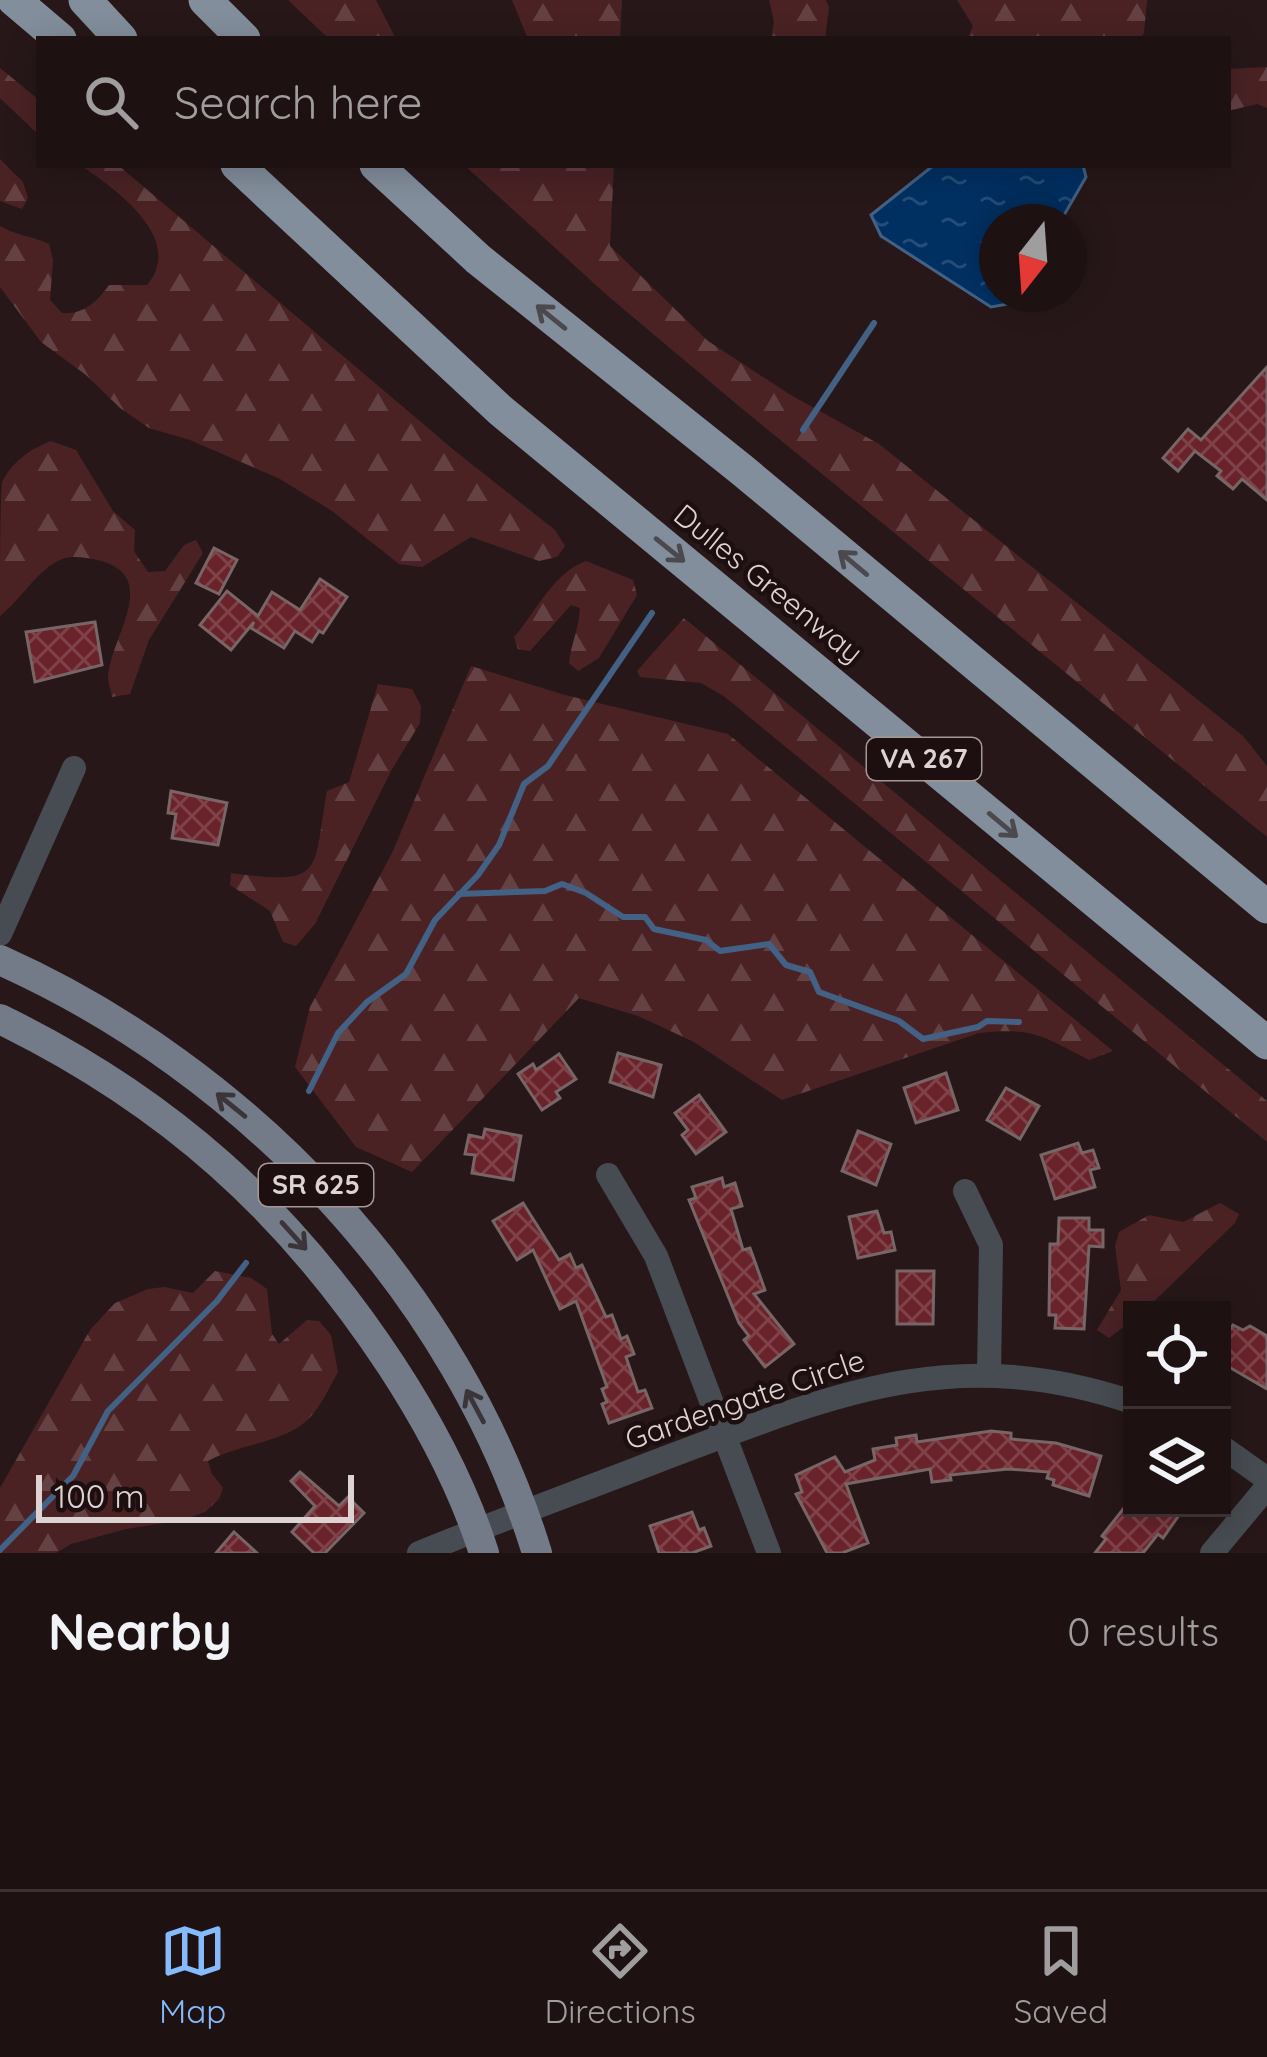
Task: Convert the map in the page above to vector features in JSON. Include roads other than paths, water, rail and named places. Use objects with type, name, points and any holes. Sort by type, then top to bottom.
[{"type":"highway","points":[[14,0],[56,36]]},
{"type":"highway","points":[[85,0],[118,36]]},
{"type":"highway","points":[[206,0],[241,36]]},
{"type":"highway","points":[[210,168],[423,359],[579,477]]},
{"type":"highway","name":"Dulles Greenway","points":[[240,168],[416,334],[579,477],[1267,1043]]},
{"type":"highway","points":[[379,168],[478,259],[742,470],[1267,908]]},
{"type":"highway","points":[[943,638],[1267,879]]},
{"type":"main road","name":"SR 625","points":[[0,960],[51,983],[175,1061],[244,1115],[307,1174],[377,1254],[446,1350],[491,1436],[525,1512],[537,1553]]},
{"type":"main road","name":"SR 625","points":[[0,1018],[94,1068],[148,1104],[268,1206],[320,1264],[407,1390],[436,1440],[481,1541]]},
{"type":"street","points":[[0,934],[74,768]]},
{"type":"street","points":[[608,1175],[656,1256],[769,1553]]},
{"type":"street","points":[[965,1191],[991,1245],[989,1374]]},
{"type":"street","name":"Gardengate Circle","points":[[418,1553],[481,1541],[525,1512],[864,1388],[943,1375],[989,1374],[1065,1383],[1123,1399]]},
{"type":"street","points":[[1212,1553],[1267,1483],[1231,1454]]},
{"type":"water","points":[[930,168],[1084,168],[1086,177],[1070,204],[979,204],[979,299],[881,236],[871,215]]},
{"type":"waterway","points":[[803,430],[874,323]]},
{"type":"waterway","points":[[309,1091],[338,1033],[367,1002],[406,974],[435,920],[478,875],[499,845],[524,784],[548,766],[652,613]]},
{"type":"waterway","points":[[459,894],[545,891],[562,884],[623,917],[645,917],[654,929],[706,940],[720,951],[769,944],[786,965],[810,972],[819,992],[899,1021],[923,1039],[987,1021],[1019,1022]]},
{"type":"waterway","points":[[0,1550],[73,1476],[108,1411],[217,1301],[246,1263]]}]
